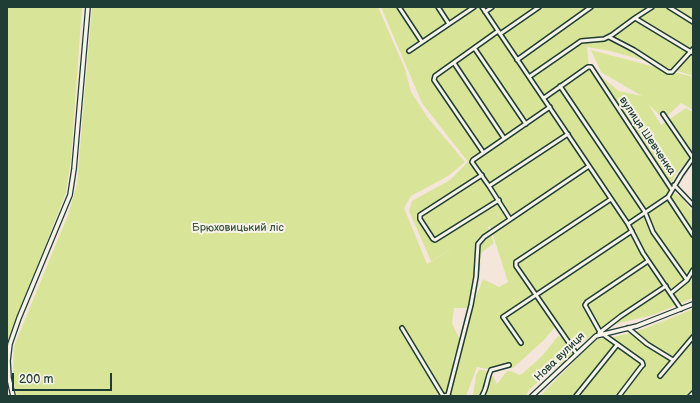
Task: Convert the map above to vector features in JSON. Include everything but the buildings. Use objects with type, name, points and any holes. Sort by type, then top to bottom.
[{"type":"street","points":[[13,396],[8,378],[10,344],[19,318],[70,195],[74,169],[88,7]]},
{"type":"street","points":[[399,7],[422,42]]},
{"type":"street","points":[[438,7],[449,24]]},
{"type":"street","points":[[409,51],[474,7]]},
{"type":"street","points":[[482,7],[628,224],[643,253],[681,310]]},
{"type":"street","points":[[485,12],[492,7]]},
{"type":"street","points":[[483,152],[434,80],[435,76],[475,48],[539,7]]},
{"type":"street","points":[[518,60],[592,7]]},
{"type":"street","points":[[529,77],[582,41],[604,39],[609,37],[634,18],[652,7]]},
{"type":"street","points":[[669,7],[674,8],[693,22]]},
{"type":"street","points":[[609,37],[634,50],[668,72],[672,72],[692,52],[634,18]]},
{"type":"street","points":[[475,48],[526,124]]},
{"type":"street","points":[[454,63],[504,138]]},
{"type":"street","name":"вулиця Шевченка","points":[[560,86],[588,67],[591,67],[672,190],[668,196]]},
{"type":"street","points":[[544,98],[560,86],[645,212],[653,232],[686,280]]},
{"type":"street","points":[[510,219],[499,200],[472,162],[483,152],[550,107]]},
{"type":"street","points":[[663,114],[693,158],[672,190]]},
{"type":"street","points":[[489,186],[568,134]]},
{"type":"street","points":[[402,328],[443,396],[448,395],[471,305],[476,277],[478,244],[484,237],[589,166]]},
{"type":"street","points":[[482,175],[420,215],[420,219],[436,240],[499,200]]},
{"type":"street","points":[[674,185],[693,205]]},
{"type":"street","points":[[628,224],[668,196],[693,235]]},
{"type":"street","points":[[576,353],[516,266],[516,262],[611,199]]},
{"type":"street","points":[[521,343],[503,317],[632,231]]},
{"type":"street","points":[[619,396],[643,364],[601,333],[585,305],[587,302],[648,261]]},
{"type":"street","points":[[671,293],[686,280],[693,270]]},
{"type":"street","points":[[601,333],[620,316],[666,286]]},
{"type":"street","name":"Нова вулиця","points":[[532,396],[576,353],[601,333],[637,326],[693,304]]},
{"type":"street","points":[[628,328],[647,344],[673,360]]},
{"type":"street","points":[[660,376],[693,337]]},
{"type":"street","points":[[576,396],[616,345]]},
{"type":"street","points":[[482,396],[486,389],[486,378],[491,370],[508,364]]},
{"type":"street","points":[[690,396],[693,393]]},
{"type":"green space","points":[[7,7],[82,7],[71,158],[66,193],[7,343]]},
{"type":"green space","name":"Брюховицький ліс","points":[[92,7],[378,7],[405,69],[411,92],[428,118],[465,162],[448,176],[411,196],[404,208],[427,264],[459,244],[431,261],[409,211],[412,201],[450,180],[468,162],[422,103],[381,7],[693,7],[693,76],[643,60],[610,51],[587,47],[589,67],[619,91],[642,96],[601,72],[591,50],[693,77],[693,110],[681,103],[664,119],[649,105],[661,125],[686,108],[693,112],[693,155],[675,175],[669,190],[681,197],[693,212],[693,264],[691,269],[693,278],[693,298],[653,315],[611,325],[574,346],[556,326],[544,340],[513,368],[492,370],[477,367],[466,396],[17,396],[13,379],[14,346],[68,215],[77,184]],"holes":[[[490,226],[508,282],[499,287],[483,279],[468,317],[456,367],[452,362],[460,340],[452,323],[454,308],[467,308],[480,269],[481,253],[494,243],[488,227]]]},
{"type":"green space","points":[[693,310],[693,396],[540,396],[596,339],[608,338],[632,332]]},
{"type":"green space","points":[[558,336],[563,338],[570,345],[573,350],[572,357],[565,363],[558,363],[546,370],[539,381],[529,390],[526,396],[473,396],[476,375],[479,370],[488,372],[497,384],[507,371],[511,371],[519,375],[522,374],[542,356]]}]
